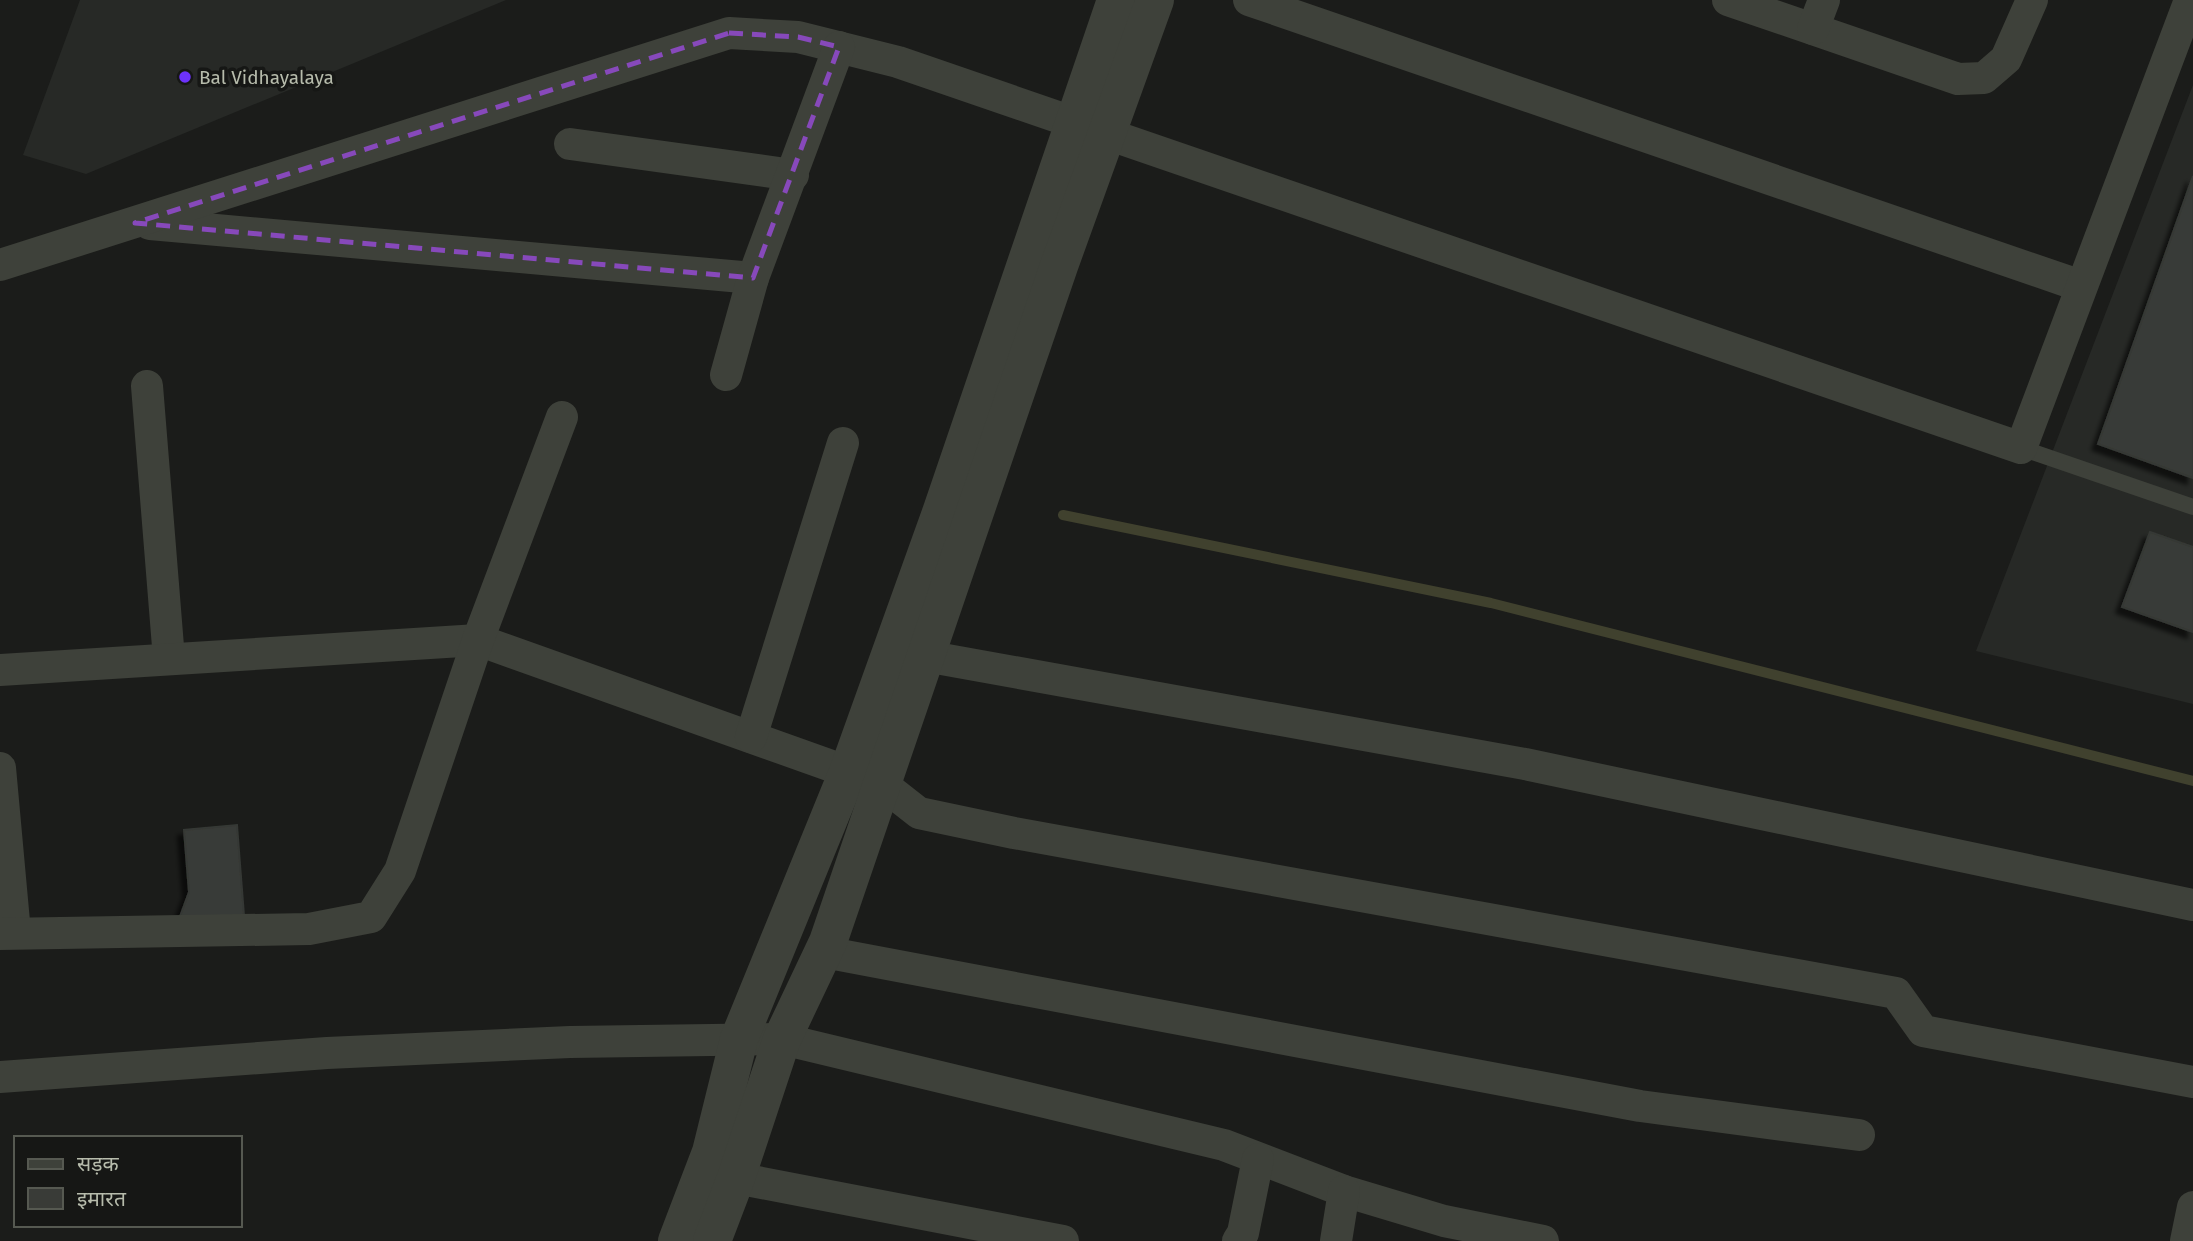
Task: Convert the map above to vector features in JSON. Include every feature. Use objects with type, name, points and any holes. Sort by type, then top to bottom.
[{"type":"street","points":[[677,1241],[711,1152],[739,1039],[926,656],[1091,126],[1116,0]]},
{"type":"street","points":[[712,1241],[782,1039],[824,952],[865,778],[1091,126],[1155,0]]},
{"type":"street","points":[[1249,0],[2081,286]]},
{"type":"street","points":[[1728,0],[1958,79],[1984,78],[2006,59],[2032,0]]},
{"type":"street","points":[[1813,29],[1824,0]]},
{"type":"street","points":[[0,265],[729,33],[799,37],[898,62],[1091,126],[2021,448],[2190,0]]},
{"type":"street","points":[[726,375],[753,278],[839,47]]},
{"type":"street","points":[[570,144],[793,175]]},
{"type":"street","points":[[135,223],[753,278]]},
{"type":"street","points":[[147,386],[169,659]]},
{"type":"street","points":[[0,768],[8,934],[309,929],[371,917],[400,871],[478,640],[562,416]]},
{"type":"street","points":[[751,737],[843,443]]},
{"type":"street","points":[[0,670],[478,640],[865,778],[919,813],[1014,833],[1896,993],[1923,1031],[2193,1082]]},
{"type":"street","points":[[926,656],[1525,764],[2193,905]]},
{"type":"street","points":[[824,952],[1640,1106],[1859,1135]]},
{"type":"street","points":[[0,1077],[354,1052],[782,1039],[1224,1145],[1442,1231],[1543,1241]]},
{"type":"street","points":[[1238,1241],[1243,1233],[1258,1159]]},
{"type":"street","points":[[736,1178],[1020,1237],[1063,1241]]},
{"type":"street","points":[[1336,1241],[1344,1191]]},
{"type":"street","points":[[2186,1241],[2193,1207]]},
{"type":"lane","points":[[2021,448],[2193,507]]},
{"type":"highlighted area","points":[[729,33],[798,37],[839,47],[753,278],[135,223]]},
{"type":"shaded area","name":"Bal Vidhayalaya","points":[[80,0],[506,0],[86,174],[23,155]]},
{"type":"shaded area","points":[[2193,85],[2193,704],[1976,651]]},
{"type":"building","points":[[2193,176],[2193,478],[2098,444]]},
{"type":"building","points":[[2150,532],[2193,547],[2193,632],[2122,607]]},
{"type":"building","points":[[237,825],[244,916],[178,922],[189,892],[184,830]]},
{"type":"waterway","points":[[1063,515],[1491,603],[2193,781]]},
{"type":"place","name":"Bal Vidhayalaya","points":[[185,77]]}]
